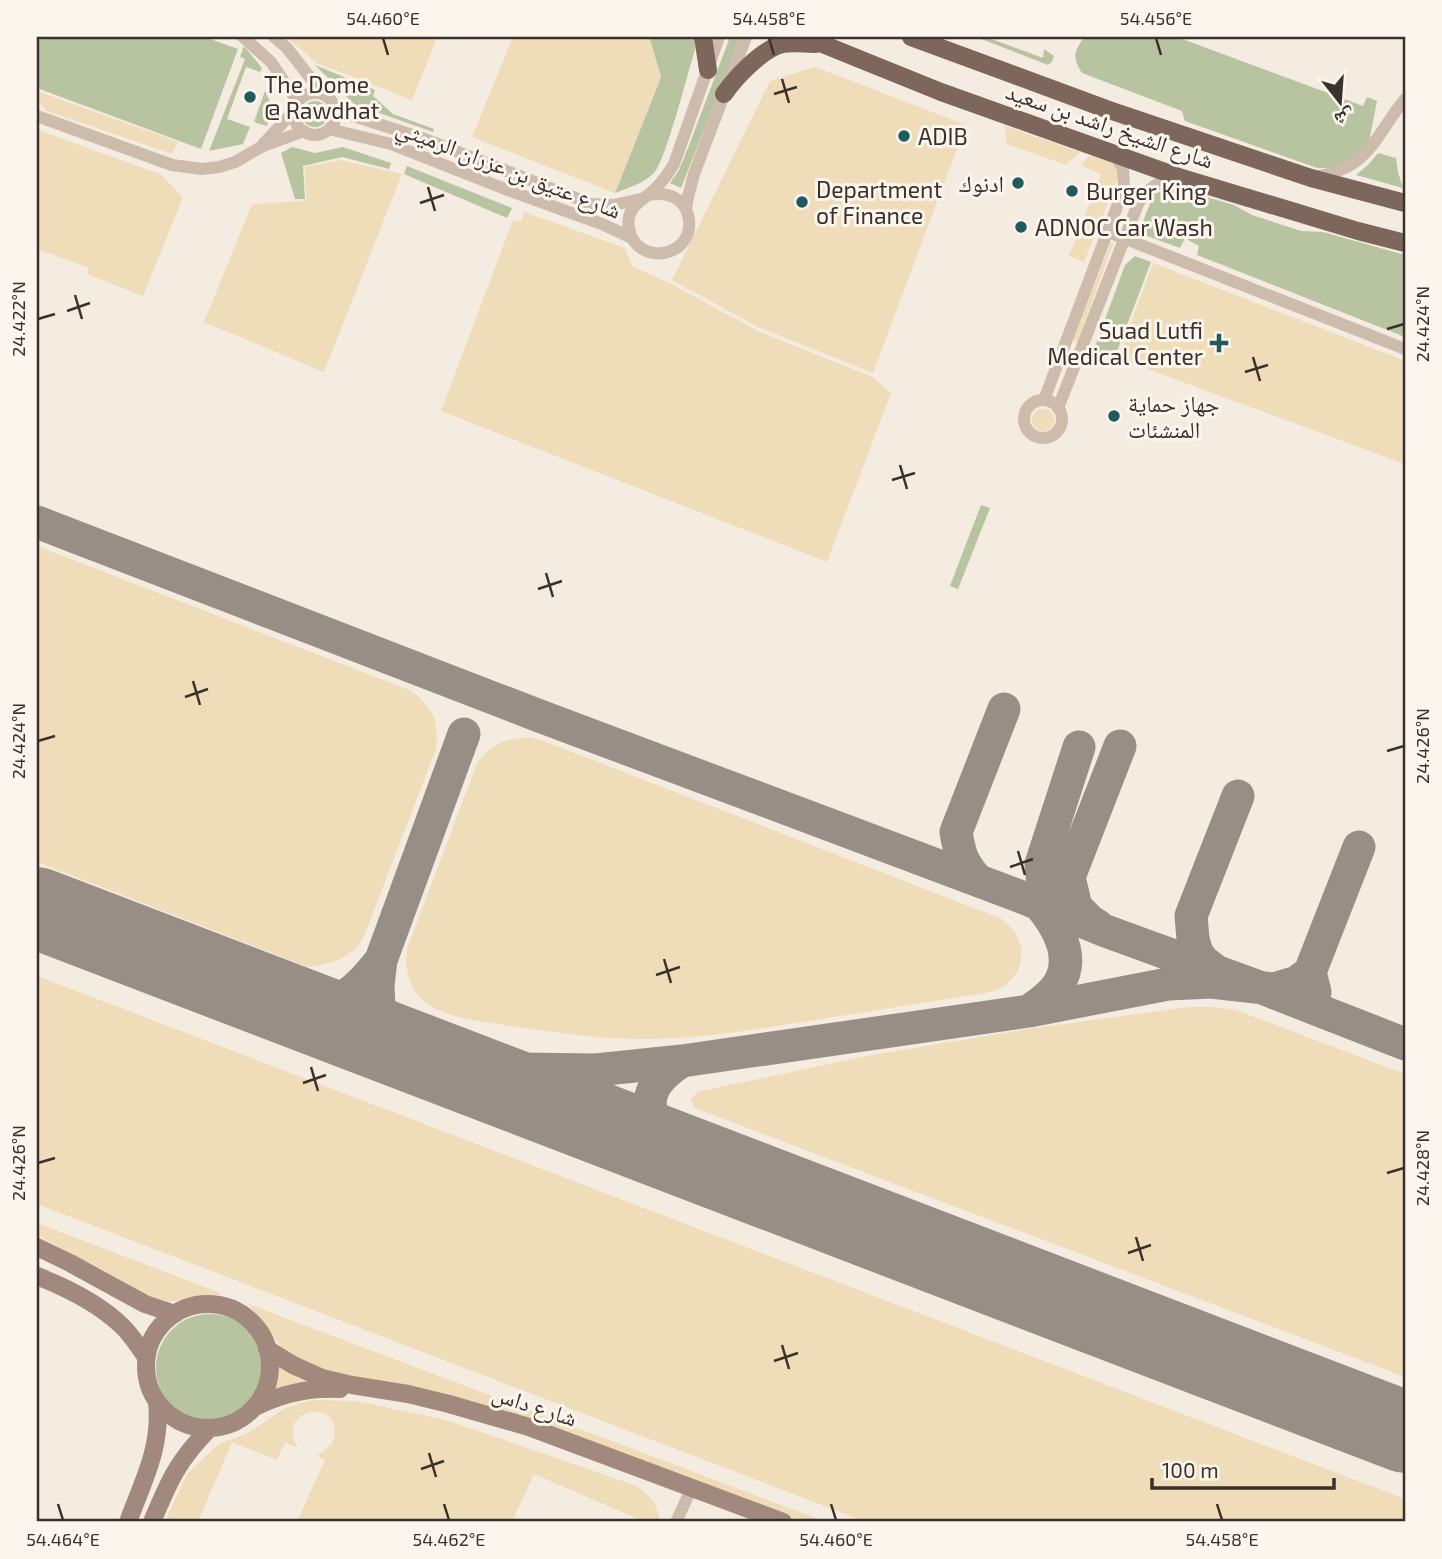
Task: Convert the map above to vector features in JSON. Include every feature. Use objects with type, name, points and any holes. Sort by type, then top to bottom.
[{"type":"main road","points":[[703,37],[708,70]]},
{"type":"main road","name":"شارع الشيخ راشد بن سعيد","points":[[911,37],[1109,110],[1311,178],[1405,203]]},
{"type":"main road","points":[[724,94],[741,73],[775,47],[813,41]]},
{"type":"main road","name":"شارع الشيخ راشد بن سعيد","points":[[813,41],[940,92],[1179,177],[1405,243]]},
{"type":"street","points":[[243,37],[271,62],[297,106],[296,122],[304,131]]},
{"type":"street","points":[[37,117],[158,160],[202,169],[235,162],[261,147],[304,131],[317,134],[329,129],[336,117],[333,103],[287,48],[274,37]]},
{"type":"street","points":[[644,197],[659,193],[670,195],[686,209],[690,225],[684,241],[678,247],[668,252],[653,253],[639,246],[632,238],[628,222],[630,213],[644,197],[663,180],[674,164],[719,37]]},
{"type":"street","points":[[686,209],[691,185],[746,37]]},
{"type":"street","points":[[261,147],[306,95],[323,94]]},
{"type":"street","points":[[1311,178],[1336,172],[1362,158],[1405,99]]},
{"type":"street","name":"شارع عتيق بن عزران الرميثي","points":[[335,110],[425,139],[591,204],[614,205],[644,197]]},
{"type":"street","name":"شارع عتيق بن عزران الرميثي","points":[[329,129],[391,144],[602,224],[632,238]]},
{"type":"street","points":[[1044,400],[1124,188],[1123,169],[1114,152]]},
{"type":"street","points":[[1059,408],[1138,204],[1158,183],[1179,177]]},
{"type":"street","points":[[1108,232],[1405,349]]},
{"type":"street","points":[[1064,346],[1080,353]]},
{"type":"street","points":[[1044,400],[1059,408],[1062,423],[1058,432],[1044,439],[1034,436],[1027,429],[1024,416],[1031,404],[1044,400]]},
{"type":"street","points":[[37,1247],[145,1304],[175,1314]]},
{"type":"street","points":[[37,1276],[98,1307],[122,1325],[146,1357]]},
{"type":"street","points":[[128,1522],[157,1441],[157,1402],[146,1376],[146,1357],[159,1328],[175,1314],[194,1306],[215,1305],[244,1316],[258,1330],[270,1359],[266,1389],[255,1406],[239,1419],[230,1424],[210,1428],[190,1426],[172,1417],[157,1402]]},
{"type":"street","name":"شارع داس","points":[[267,1349],[322,1378],[408,1394],[489,1415],[568,1441],[783,1522]]},
{"type":"street","name":"شارع داس","points":[[255,1406],[296,1391],[325,1388],[354,1391],[448,1413],[526,1436],[758,1522]]},
{"type":"street","points":[[152,1522],[176,1468],[210,1428]]},
{"type":"street","points":[[676,1522],[688,1496]]},
{"type":"green space","points":[[41,37],[205,37],[238,49],[201,149],[37,88],[37,47]]},
{"type":"green space","points":[[649,37],[695,37],[695,49],[659,166],[646,180],[615,193],[661,77]]},
{"type":"green space","points":[[730,37],[740,39],[681,188],[670,183],[679,170]]},
{"type":"green space","points":[[976,37],[986,37],[1043,58],[1044,49],[1054,56],[1048,65]]},
{"type":"green space","points":[[1084,37],[1177,37],[1363,106],[1367,97],[1377,101],[1369,142],[1350,160],[1334,168],[1317,168],[1185,121],[1182,111],[1082,73],[1076,55]]},
{"type":"green space","points":[[244,46],[262,68],[260,72],[246,67],[227,119],[250,127],[243,144],[209,151],[245,59],[240,57]]},
{"type":"green space","points":[[315,65],[375,90],[373,96],[393,114],[434,129],[433,132],[354,104]]},
{"type":"green space","points":[[265,91],[270,108],[267,126],[254,122]]},
{"type":"green space","points":[[315,101],[324,105],[328,114],[324,123],[315,127],[306,123],[302,114],[306,105]]},
{"type":"green space","points":[[292,147],[315,153],[343,147],[391,163],[389,169],[342,157],[303,166],[305,199],[295,199],[281,153]]},
{"type":"green space","points":[[1378,153],[1396,158],[1403,188],[1356,175]]},
{"type":"green space","points":[[407,166],[512,208],[507,218],[404,174]]},
{"type":"green space","points":[[1172,187],[1234,205],[1252,215],[1301,231],[1323,232],[1405,255],[1405,337],[1197,255],[1199,246],[1185,238],[1180,248],[1147,236],[1141,226],[1154,194]]},
{"type":"green space","points":[[1135,256],[1151,262],[1114,359],[1093,352],[1125,265]]},
{"type":"green space","points":[[981,505],[990,508],[958,589],[950,586]]},
{"type":"green space","points":[[210,1314],[231,1318],[248,1330],[260,1347],[264,1368],[260,1389],[248,1406],[231,1418],[210,1422],[189,1418],[172,1406],[160,1389],[156,1368],[160,1347],[172,1330],[189,1318]]},
{"type":"sand","points":[[286,37],[427,37],[436,40],[412,100],[317,63]]},
{"type":"sand","points":[[513,37],[649,37],[661,77],[615,193],[472,137]]},
{"type":"sand","points":[[815,67],[966,125],[873,373],[758,327],[672,280],[770,81]]},
{"type":"sand","points":[[37,91],[178,142],[172,154],[47,111],[37,100]]},
{"type":"sand","points":[[1005,126],[1080,152],[1066,165],[1007,144]]},
{"type":"sand","points":[[37,132],[160,174],[183,197],[143,296],[87,274],[89,268],[37,249]]},
{"type":"sand","points":[[1100,155],[1112,162],[1119,175],[1084,262],[1069,256],[1101,175],[1081,165],[1088,157]]},
{"type":"sand","points":[[341,160],[402,174],[324,372],[204,322],[252,204],[306,201],[305,167]]},
{"type":"sand","points":[[524,212],[625,248],[632,266],[760,332],[872,377],[891,393],[827,562],[441,411],[513,220],[521,222]]},
{"type":"sand","points":[[1114,242],[1077,342],[1073,340],[1110,244]]},
{"type":"sand","points":[[1153,263],[1405,361],[1405,464],[1118,358]]},
{"type":"sand","points":[[1043,409],[1053,416],[1054,420],[1047,430],[1043,431],[1033,424],[1032,420],[1039,410]]},
{"type":"sand","points":[[37,546],[412,691],[430,710],[435,722],[436,749],[364,936],[347,955],[333,962],[308,967],[37,862]]},
{"type":"sand","points":[[528,737],[1002,919],[1014,931],[1020,945],[1021,961],[1018,969],[1001,987],[983,994],[761,1028],[672,1038],[618,1038],[564,1033],[473,1020],[438,1010],[423,1001],[413,988],[407,971],[407,949],[477,763],[499,744]]},
{"type":"sand","points":[[37,976],[1405,1499],[1405,1522],[866,1522],[37,1204]]},
{"type":"sand","points":[[1189,1007],[1236,1010],[1405,1074],[1405,1377],[695,1108],[691,1100],[697,1092],[872,1055],[1028,1029]]},
{"type":"sand","points":[[37,1223],[223,1294],[170,1302],[136,1292],[37,1235]]},
{"type":"sand","points":[[248,1304],[826,1522],[773,1522],[637,1465],[322,1374],[287,1354]]},
{"type":"sand","points":[[280,1362],[310,1384],[273,1396]]},
{"type":"sand","points":[[312,1400],[356,1401],[446,1420],[637,1486],[654,1502],[661,1522],[645,1522],[534,1474],[512,1522],[297,1522],[325,1460],[317,1456],[329,1447],[334,1436],[335,1429],[331,1419],[324,1413],[315,1412],[298,1418],[293,1426],[293,1436],[298,1448],[285,1442],[277,1460],[232,1442],[198,1522],[165,1522],[187,1474],[219,1444],[246,1434],[285,1408]]},
{"type":"taxiway","points":[[37,522],[1405,1044]]},
{"type":"taxiway","points":[[977,880],[962,858],[956,832],[1004,709]]},
{"type":"taxiway","points":[[464,734],[381,960],[379,1007],[385,1022],[393,1034],[421,1055],[519,1069],[596,1070],[682,1061],[1029,1011],[1168,984],[1211,982],[1274,989],[1297,982],[1310,972]]},
{"type":"taxiway","points":[[1098,926],[1076,907],[1069,877],[1120,746]]},
{"type":"taxiway","points":[[1061,913],[1052,904],[1043,887],[1041,864],[1079,747]]},
{"type":"taxiway","points":[[1216,971],[1197,953],[1191,916],[1238,796]]},
{"type":"taxiway","points":[[1315,992],[1310,972],[1359,847]]},
{"type":"taxiway","points":[[1029,1011],[1055,989],[1063,975],[1065,964],[1063,943],[1040,905]]},
{"type":"taxiway","points":[[279,1001],[313,1004],[338,1000],[359,985],[381,960]]},
{"type":"taxiway","points":[[671,1150],[655,1124],[650,1101],[658,1081],[682,1061]]},
{"type":"taxiway","points":[[1355,1412],[1405,1425]]},
{"type":"runway","points":[[37,908],[1405,1432]]},
{"type":"place","name":"The Dome @ Rawdhat","points":[[250,97]]},
{"type":"place","name":"ADIB","points":[[904,136]]},
{"type":"place","name":"ادنوك","points":[[1018,183]]},
{"type":"place","name":"Burger King","points":[[1072,191]]},
{"type":"place","name":"Department of Finance","points":[[802,202]]},
{"type":"place","name":"ADNOC Car Wash","points":[[1021,227]]},
{"type":"place","name":"Suad Lutfi Medical Center","points":[[1219,343]]},
{"type":"place","name":"جهاز حماية المنشئات","points":[[1114,416]]}]
